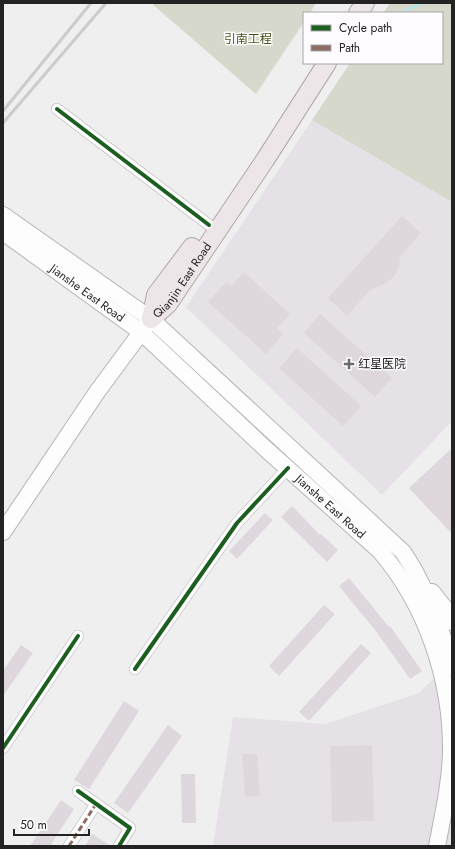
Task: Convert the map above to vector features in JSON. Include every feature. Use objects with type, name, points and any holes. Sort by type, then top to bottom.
[{"type":"main road","points":[[348,12],[353,3]]},
{"type":"main road","points":[[359,12],[365,3]]},
{"type":"main road","points":[[3,215],[146,325],[156,294],[209,225],[249,169],[316,64]]},
{"type":"main road","name":"Qianjin East Road","points":[[3,532],[97,392],[146,325],[168,304],[265,160],[325,64]]},
{"type":"main road","name":"Jianshe East Road","points":[[3,232],[146,325],[403,552],[414,569],[435,612],[452,668]]},
{"type":"main road","name":"Jianshe East Road","points":[[146,325],[288,468],[380,551],[392,565],[409,592],[427,629],[440,664],[447,695],[450,726],[450,754],[447,790],[437,846]]},
{"type":"main road","points":[[414,569],[447,611],[452,622]]},
{"type":"main road","points":[[448,846],[452,825]]},
{"type":"street","points":[[57,109],[209,225]]},
{"type":"street","points":[[135,669],[237,523],[288,468]]},
{"type":"street","points":[[3,747],[78,636]]},
{"type":"street","points":[[78,790],[130,828],[119,846]]},
{"type":"street","points":[[69,846],[96,804]]},
{"type":"shaded area","name":"红星医院","points":[[312,120],[452,202],[452,421],[382,495],[186,307]]},
{"type":"shaded area","points":[[452,661],[452,846],[213,846],[233,717],[325,724],[419,693]]},
{"type":"green space","name":"引南工程","points":[[151,3],[316,3],[311,12],[303,12],[303,24],[256,94]]},
{"type":"green space","points":[[390,3],[452,3],[452,202],[312,120],[349,64],[443,64],[443,12],[384,12]]},
{"type":"building","points":[[402,216],[421,233],[400,257],[399,266],[395,275],[388,282],[370,290],[347,316],[328,298]]},
{"type":"building","points":[[244,272],[290,314],[277,328],[283,334],[266,354],[208,302],[226,282],[231,286]]},
{"type":"building","points":[[320,314],[392,378],[375,397],[304,333]]},
{"type":"building","points":[[297,348],[361,406],[343,426],[279,368]]},
{"type":"building","points":[[452,448],[452,534],[409,488]]},
{"type":"building","points":[[292,506],[320,535],[321,534],[338,550],[327,562],[281,517]]},
{"type":"building","points":[[265,513],[273,520],[237,559],[229,551]]},
{"type":"building","points":[[349,578],[389,627],[390,626],[422,671],[410,679],[375,630],[339,586]]},
{"type":"building","points":[[324,605],[335,614],[279,676],[269,666]]},
{"type":"building","points":[[361,644],[371,653],[309,721],[299,712]]},
{"type":"building","points":[[21,645],[33,653],[3,696],[3,671]]},
{"type":"building","points":[[124,701],[139,711],[89,789],[74,780]]},
{"type":"building","points":[[168,725],[182,736],[128,813],[114,803]]},
{"type":"building","points":[[372,745],[374,821],[332,822],[330,746]]},
{"type":"building","points":[[242,754],[257,754],[260,796],[245,797]]},
{"type":"building","points":[[181,774],[195,774],[196,823],[182,823]]},
{"type":"building","points":[[61,800],[74,809],[50,846],[30,846]]},
{"type":"building","points":[[92,834],[111,846],[85,846]]},
{"type":"waterway","points":[[405,11],[422,3]]},
{"type":"railway","points":[[3,111],[91,3]]},
{"type":"railway","points":[[3,123],[106,3]]},
{"type":"marked path","points":[[69,846],[96,804]]},
{"type":"cycle path","points":[[57,109],[209,225]]},
{"type":"cycle path","points":[[135,669],[237,523],[288,468]]},
{"type":"cycle path","points":[[3,748],[78,636]]},
{"type":"cycle path","points":[[78,791],[130,828],[119,846]]},
{"type":"place","name":"红星医院","points":[[349,364]]}]
